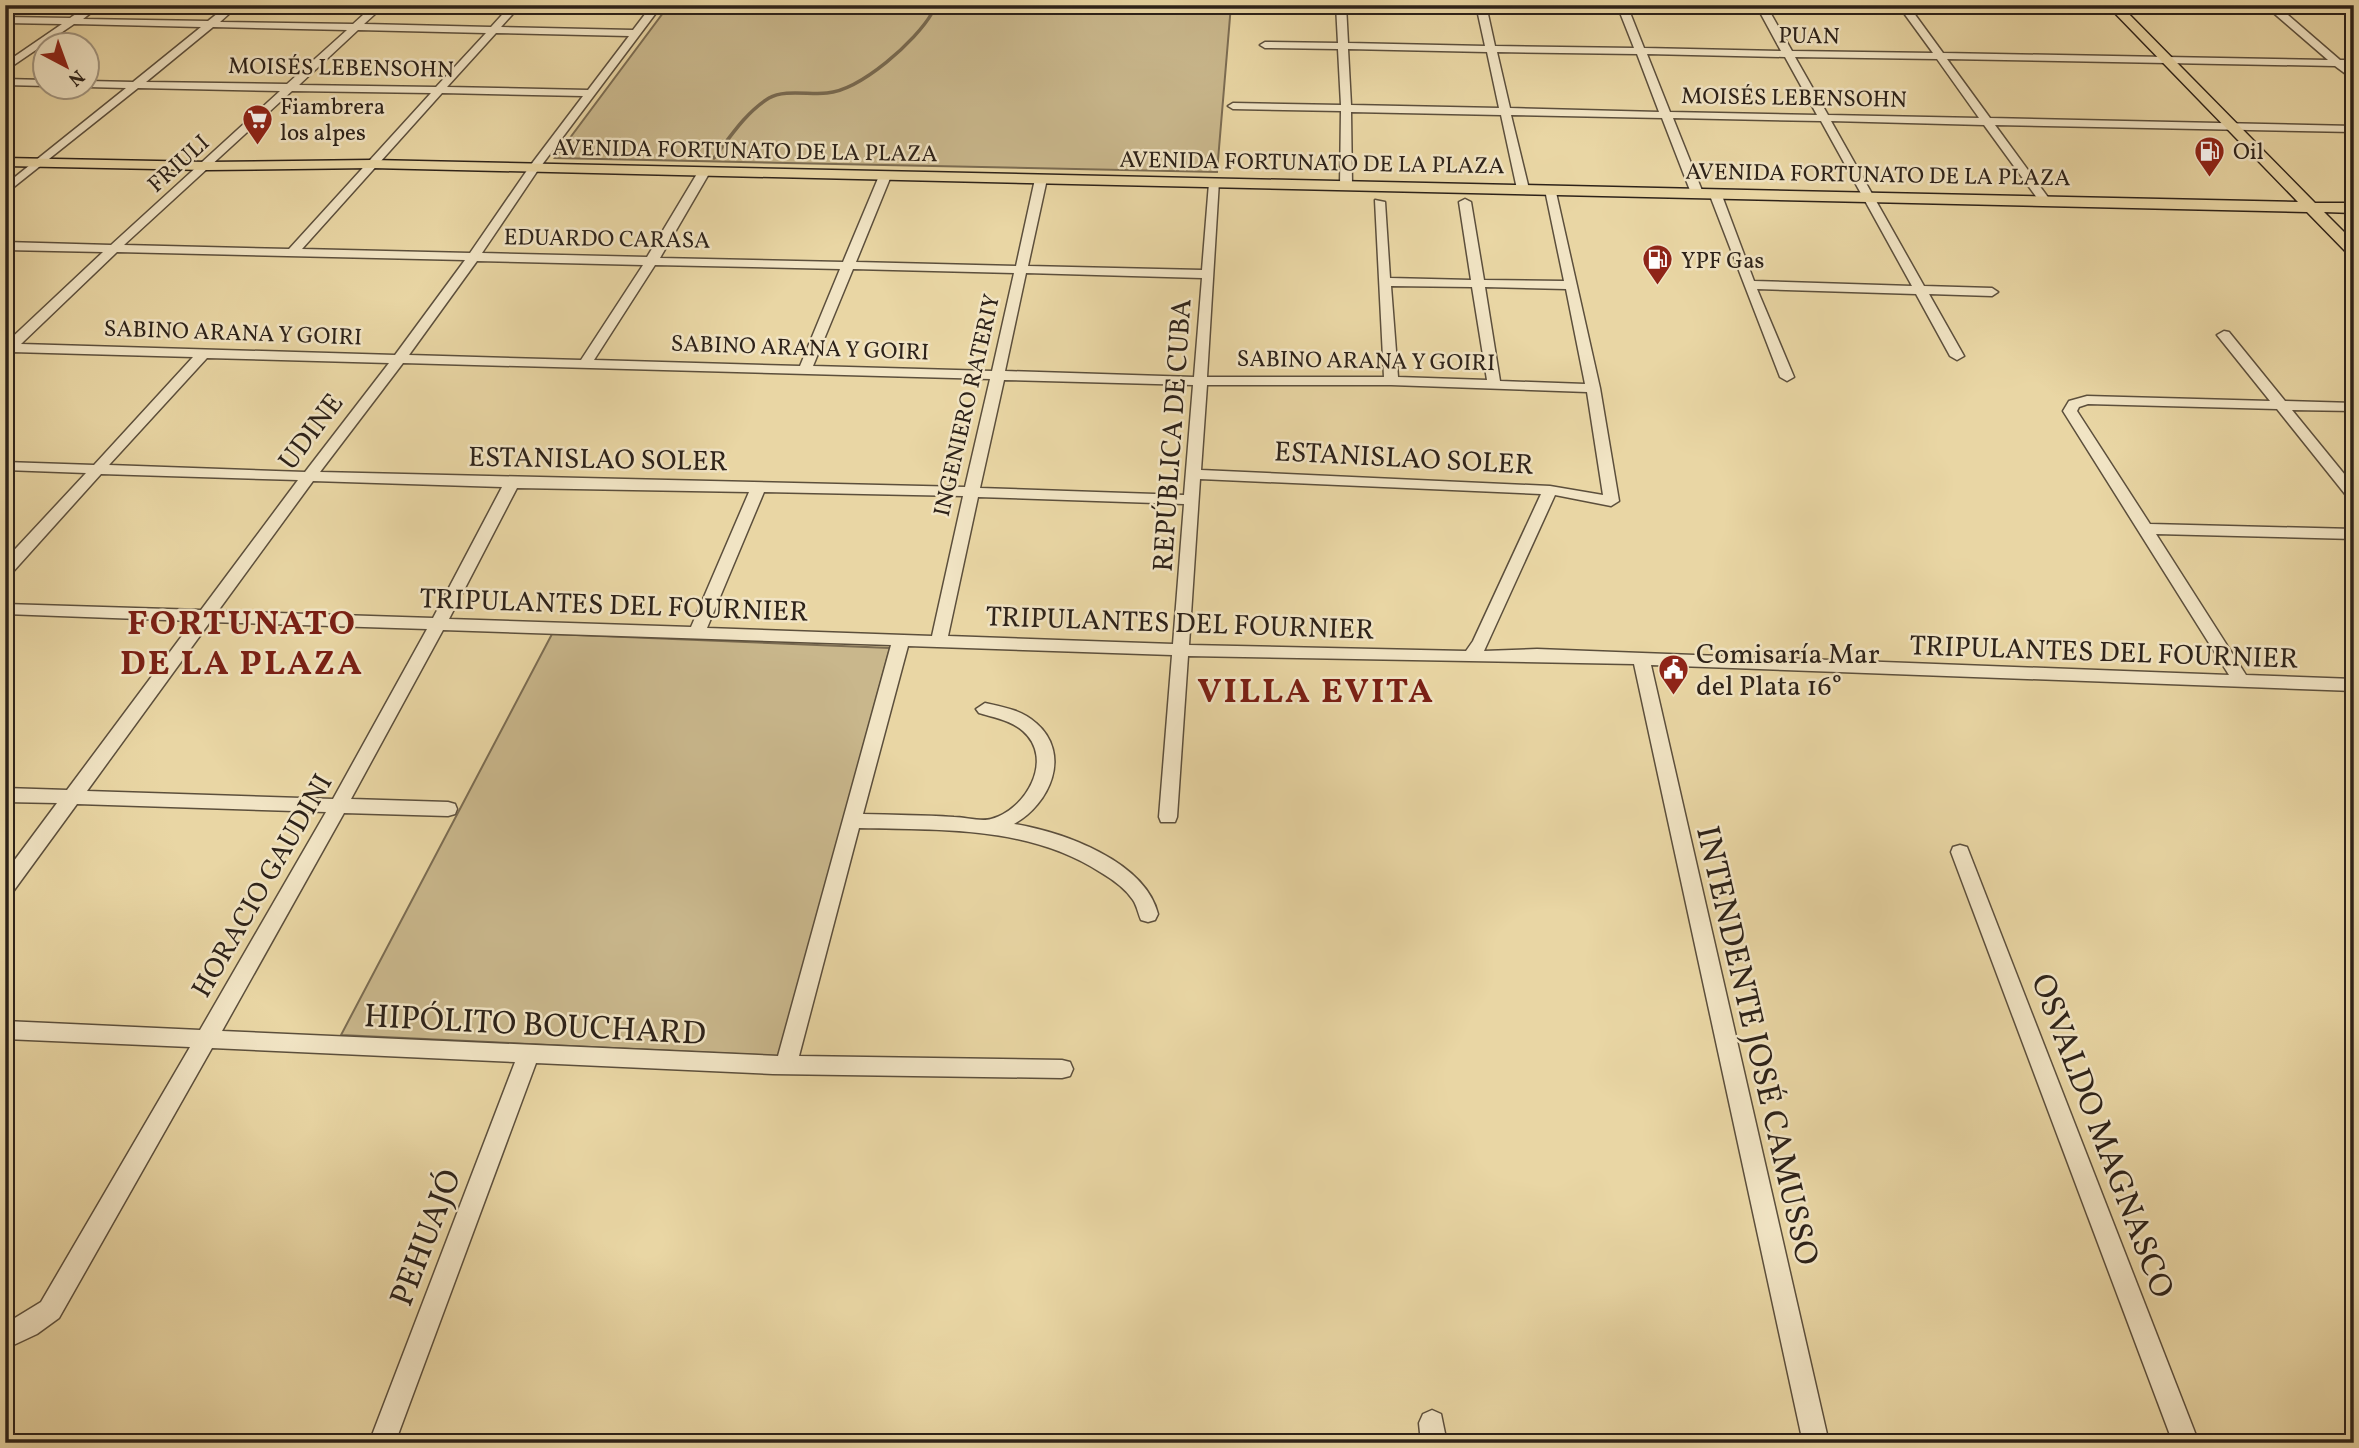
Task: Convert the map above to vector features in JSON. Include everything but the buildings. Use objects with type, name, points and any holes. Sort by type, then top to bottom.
[{"type":"main road","points":[[2113,5],[2354,251]]},
{"type":"main road","name":"AVENIDA FORTUNATO DE LA PLAZA","points":[[5,155],[44,160]]},
{"type":"main road","name":"AVENIDA FORTUNATO DE LA PLAZA","points":[[5,162],[44,160],[534,167],[2354,208]]},
{"type":"street","points":[[5,68],[96,5]]},
{"type":"street","points":[[5,191],[234,5]]},
{"type":"street","name":"FRIULI","points":[[7,349],[380,5]]},
{"type":"street","points":[[293,252],[516,5]]},
{"type":"street","name":"UDINE","points":[[5,888],[309,476],[447,296],[534,167],[593,93],[657,5]]},
{"type":"street","points":[[1341,5],[1346,109],[1346,185]]},
{"type":"street","points":[[1481,5],[1523,189]]},
{"type":"street","points":[[1622,5],[1698,193]]},
{"type":"street","points":[[1761,5],[1957,356]]},
{"type":"street","points":[[1903,5],[2044,200]]},
{"type":"street","points":[[2199,5],[2354,8]]},
{"type":"street","points":[[2270,6],[2354,77]]},
{"type":"street","points":[[5,20],[636,33]]},
{"type":"street","name":"PUAN","points":[[1265,44],[2354,63]]},
{"type":"street","points":[[5,82],[32,83]]},
{"type":"street","name":"MOISÉS LEBENSOHN","points":[[102,84],[593,93]]},
{"type":"street","name":"MOISÉS LEBENSOHN","points":[[1233,106],[2354,129]]},
{"type":"street","points":[[586,362],[652,260],[704,172]]},
{"type":"street","points":[[805,370],[885,176]]},
{"type":"street","name":"INGENIERO RATERIY","points":[[939,641],[1041,179]]},
{"type":"street","name":"REPÚBLICA DE CUBA","points":[[1168,817],[1215,183]]},
{"type":"street","points":[[1551,190],[1593,388]]},
{"type":"street","points":[[1715,193],[1787,377]]},
{"type":"street","points":[[1379,202],[1391,381]]},
{"type":"street","points":[[1465,202],[1494,384]]},
{"type":"street","name":"EDUARDO CARASA","points":[[5,246],[1208,274]]},
{"type":"street","points":[[1385,282],[1572,285]]},
{"type":"street","points":[[1749,285],[1992,292]]},
{"type":"street","points":[[2224,335],[2354,496]]},
{"type":"street","name":"SABINO ARANA Y GOIRI","points":[[7,349],[586,362],[1202,381],[1391,381],[1593,388]]},
{"type":"street","points":[[5,570],[202,354]]},
{"type":"street","name":"ESTANISLAO SOLER","points":[[1193,474],[1550,490],[1611,501],[1593,388]]},
{"type":"street","points":[[2242,681],[2070,411],[2074,404],[2087,400],[2354,407]]},
{"type":"street","name":"ESTANISLAO SOLER","points":[[5,466],[512,483],[971,492],[1190,500]]},
{"type":"street","name":"HORACIO GAUDINI","points":[[5,1337],[28,1326],[50,1310],[340,805],[439,625],[512,483]]},
{"type":"street","points":[[697,633],[759,487]]},
{"type":"street","points":[[1471,657],[1480,643],[1550,490]]},
{"type":"street","points":[[2143,529],[2354,534]]},
{"type":"street","name":"TRIPULANTES DEL FOURNIER","points":[[5,609],[1182,650],[1471,657],[1537,656],[2354,685]]},
{"type":"street","points":[[786,1065],[901,640]]},
{"type":"street","name":"INTENDENTE JOSÉ CAMUSSO","points":[[1642,661],[1816,1443]]},
{"type":"street","points":[[985,709],[1004,711],[1028,723],[1043,743],[1047,767],[1037,794],[1024,809],[1013,819],[995,826]]},
{"type":"street","points":[[5,795],[448,809]]},
{"type":"street","points":[[852,821],[995,826],[1062,843],[1091,855],[1127,880],[1146,903],[1149,914]]},
{"type":"street","name":"OSVALDO MAGNASCO","points":[[1960,852],[2186,1443]]},
{"type":"street","name":"HIPÓLITO BOUCHARD","points":[[5,1030],[786,1065],[1062,1069]]},
{"type":"street","name":"PEHUAJÓ","points":[[382,1443],[529,1054]]},
{"type":"shaded area","points":[[669,5],[1231,5],[1217,172],[555,158]]},
{"type":"shaded area","points":[[552,634],[890,648],[779,1056],[341,1035]]},
{"type":"waterway","points":[[714,158],[732,133],[769,98],[789,93],[827,93],[841,90],[871,74],[914,37],[932,13],[930,5]]},
{"type":"place","name":"Fiambrera los alpes","points":[[257,146]]},
{"type":"place","name":"Oil","points":[[2210,178]]},
{"type":"place","name":"YPF Gas","points":[[1658,287]]},
{"type":"place","name":"Comisaría Mar del Plata 16°","points":[[1673,696]]},
{"type":"district","name":"FORTUNATO DE LA PLAZA","points":[[242,642]]},
{"type":"district","name":"VILLA EVITA","points":[[1316,690]]}]
